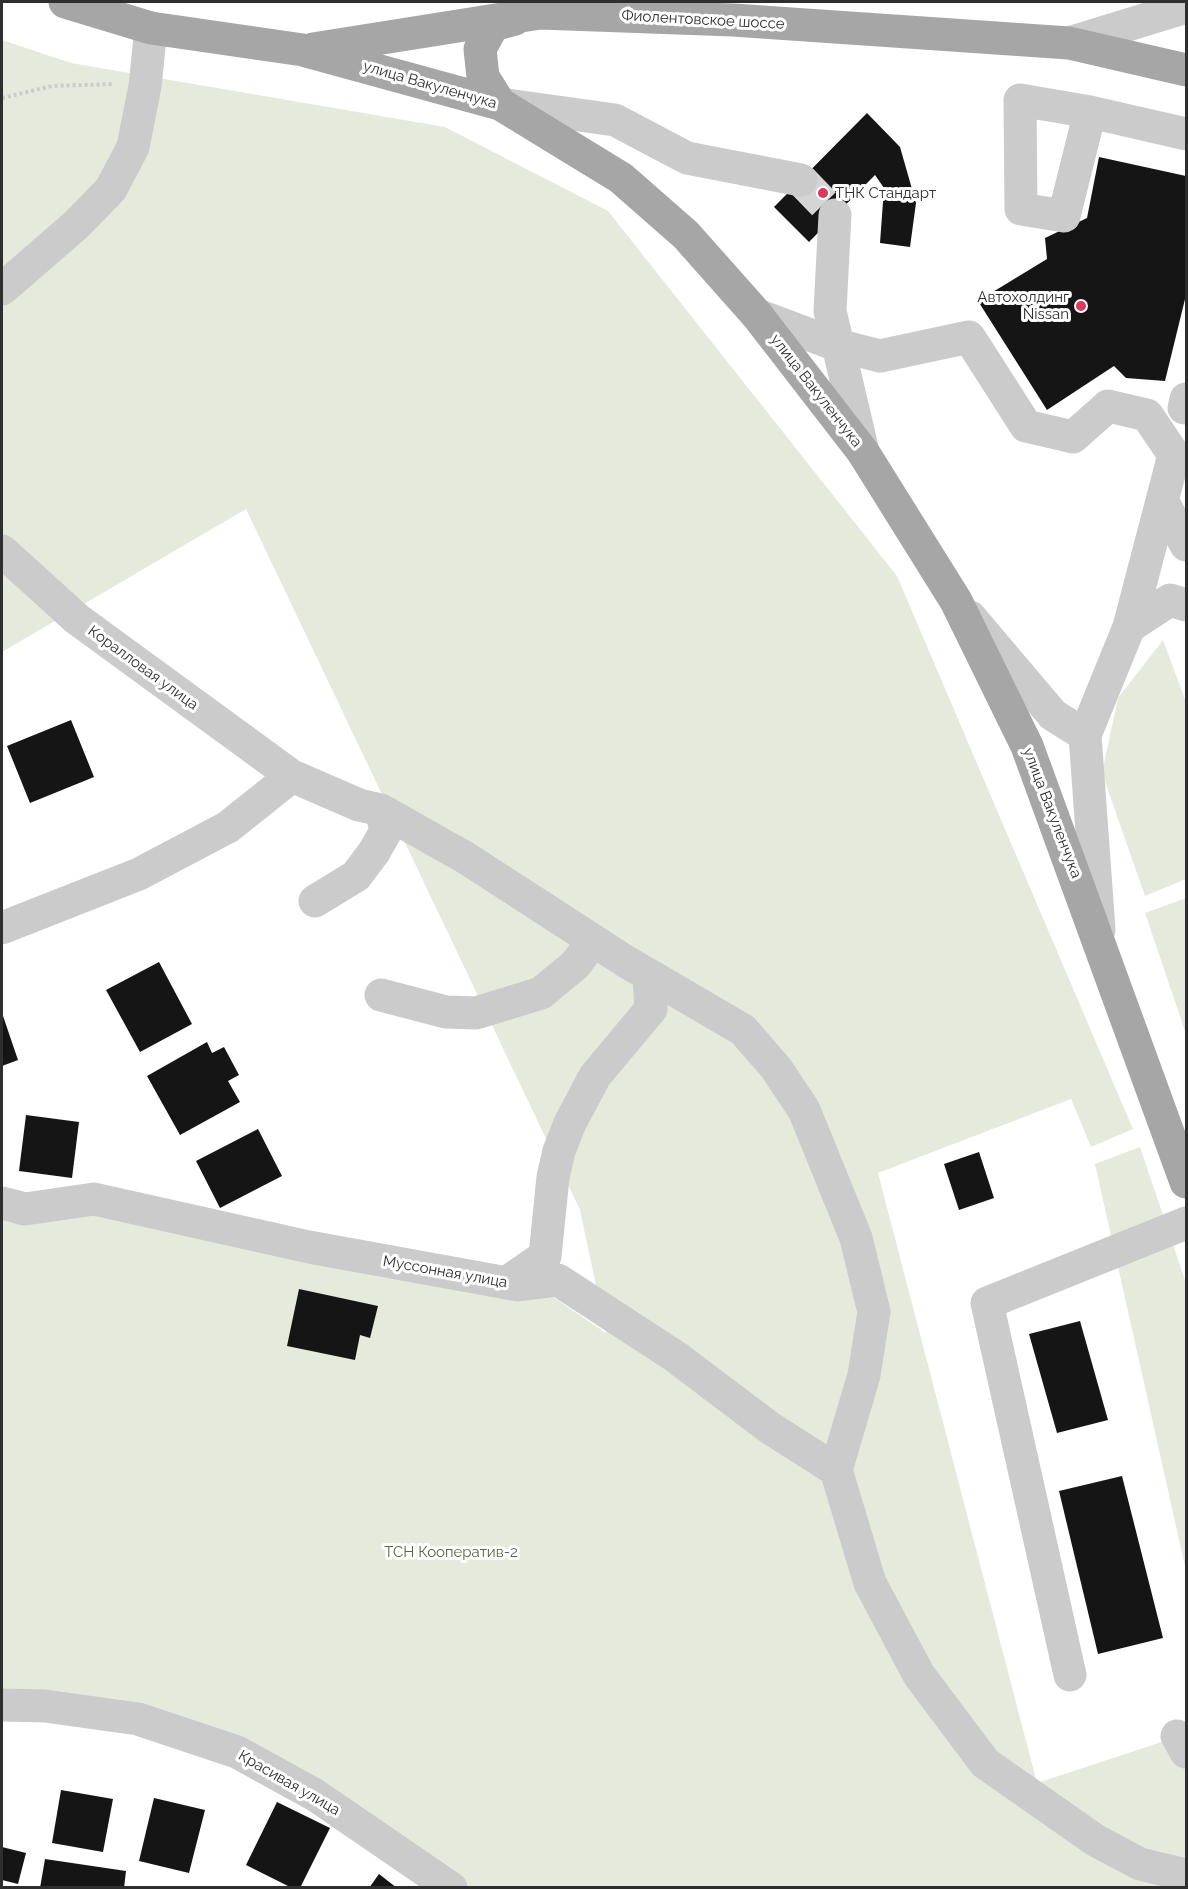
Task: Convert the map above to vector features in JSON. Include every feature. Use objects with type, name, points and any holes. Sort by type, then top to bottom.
[{"type":"main road","name":"улица Вакуленчука","points":[[65,2],[151,28],[303,50],[500,104],[621,178],[686,236],[757,315],[863,452],[956,601],[1027,746],[1099,938],[1186,1182]]},
{"type":"main road","name":"Фиолентовское шоссе","points":[[303,50],[540,13],[733,20],[1069,43],[1186,70]]},
{"type":"main road","points":[[500,104],[483,77],[480,49],[493,25],[540,13]]},
{"type":"street","name":"Фиолентовское шоссе","points":[[1069,43],[1186,7]]},
{"type":"street","points":[[2,289],[76,225],[111,189],[133,147],[145,86],[151,28]]},
{"type":"street","points":[[500,104],[615,120],[687,158],[801,180]]},
{"type":"street","points":[[1090,112],[1186,134]]},
{"type":"street","points":[[835,215],[830,311],[863,452]]},
{"type":"street","points":[[757,315],[837,345],[880,356],[969,337],[1026,426],[1073,437],[1108,406],[1147,415],[1174,455],[1129,627],[1085,735],[1099,938]]},
{"type":"street","points":[[1186,399],[1184,408],[1186,408]]},
{"type":"street","points":[[1163,502],[1186,545]]},
{"type":"street","name":"Коралловая улица","points":[[2,551],[77,619],[292,776],[370,808],[466,858],[593,941],[743,1030],[776,1068],[804,1110],[856,1238],[874,1312],[864,1375],[836,1470]]},
{"type":"street","points":[[1129,627],[1170,600],[1186,605]]},
{"type":"street","points":[[956,601],[1053,715],[1085,735]]},
{"type":"street","points":[[2,928],[139,874],[228,827],[292,776]]},
{"type":"street","points":[[315,901],[356,876],[374,852],[386,831],[370,808]]},
{"type":"street","points":[[381,995],[446,1012],[476,1013],[541,993],[575,965],[593,941]]},
{"type":"street","points":[[506,1283],[545,1256],[553,1177],[559,1151],[570,1123],[595,1076],[651,1009],[649,975]]},
{"type":"street","name":"Муссонная улица","points":[[2,1203],[25,1209],[94,1199],[309,1247],[506,1283],[518,1285],[558,1280],[676,1357],[770,1428],[836,1470]]},
{"type":"street","points":[[1070,1675],[987,1303],[1186,1223]]},
{"type":"street","points":[[836,1470],[870,1583],[919,1675],[985,1763],[1095,1840],[1140,1864],[1186,1875]]},
{"type":"street","name":"Красивая улица","points":[[2,1705],[45,1706],[138,1719],[237,1752],[315,1795],[452,1887]]},
{"type":"path","points":[[2,98],[52,86],[73,84],[145,86]]},
{"type":"green space","name":"ТСН Кооператив-2","points":[[2,40],[71,63],[445,127],[608,211],[897,576],[1133,1129],[1091,1147],[1071,1099],[878,1173],[1037,1783],[1186,1734],[1186,1887],[468,1887],[341,1800],[2,1691],[2,1220],[21,1224],[86,1211],[553,1297],[606,1333],[580,1210],[246,509],[2,652]]},
{"type":"green space","points":[[1163,640],[1186,702],[1186,879],[1145,896],[1102,773],[1118,698]]},
{"type":"green space","points":[[1186,898],[1186,1034],[1145,913]]},
{"type":"green space","points":[[1140,1147],[1186,1283],[1186,1571],[1095,1164]]},
{"type":"building","points":[[867,113],[900,147],[916,203],[910,247],[880,243],[884,188],[875,175],[809,242],[774,207]]},
{"type":"building","points":[[1099,157],[1186,176],[1186,295],[1165,381],[1126,378],[1114,366],[1047,410],[978,301],[1047,259],[1045,238],[1087,218]]},
{"type":"building","points":[[71,720],[94,777],[30,803],[7,746]]},
{"type":"building","points":[[159,962],[192,1024],[140,1052],[106,990]]},
{"type":"building","points":[[2,1013],[18,1060],[2,1066]]},
{"type":"building","points":[[207,1042],[212,1053],[224,1047],[239,1075],[228,1081],[240,1102],[180,1135],[147,1076]]},
{"type":"building","points":[[26,1115],[79,1122],[72,1178],[19,1171]]},
{"type":"building","points":[[258,1129],[282,1176],[220,1208],[196,1161]]},
{"type":"building","points":[[979,1152],[994,1198],[959,1210],[944,1164]]},
{"type":"building","points":[[299,1289],[378,1306],[370,1338],[360,1335],[355,1360],[287,1346]]},
{"type":"building","points":[[1080,1321],[1108,1420],[1057,1433],[1029,1334]]},
{"type":"building","points":[[1122,1476],[1163,1638],[1098,1654],[1059,1491]]},
{"type":"building","points":[[61,1790],[113,1799],[103,1852],[52,1843]]},
{"type":"building","points":[[154,1798],[205,1810],[189,1873],[139,1861]]},
{"type":"building","points":[[277,1802],[330,1828],[300,1888],[292,1888],[246,1865]]},
{"type":"building","points":[[2,1847],[26,1853],[18,1884],[2,1880]]},
{"type":"building","points":[[45,1859],[126,1871],[124,1888],[40,1888]]},
{"type":"building","points":[[379,1874],[397,1888],[369,1888]]},
{"type":"tunnel","points":[[801,180],[835,215]]},
{"type":"place","name":"ТНК Стандарт","points":[[823,193]]},
{"type":"place","name":"Автохолдинг Nissan","points":[[1081,306]]}]
